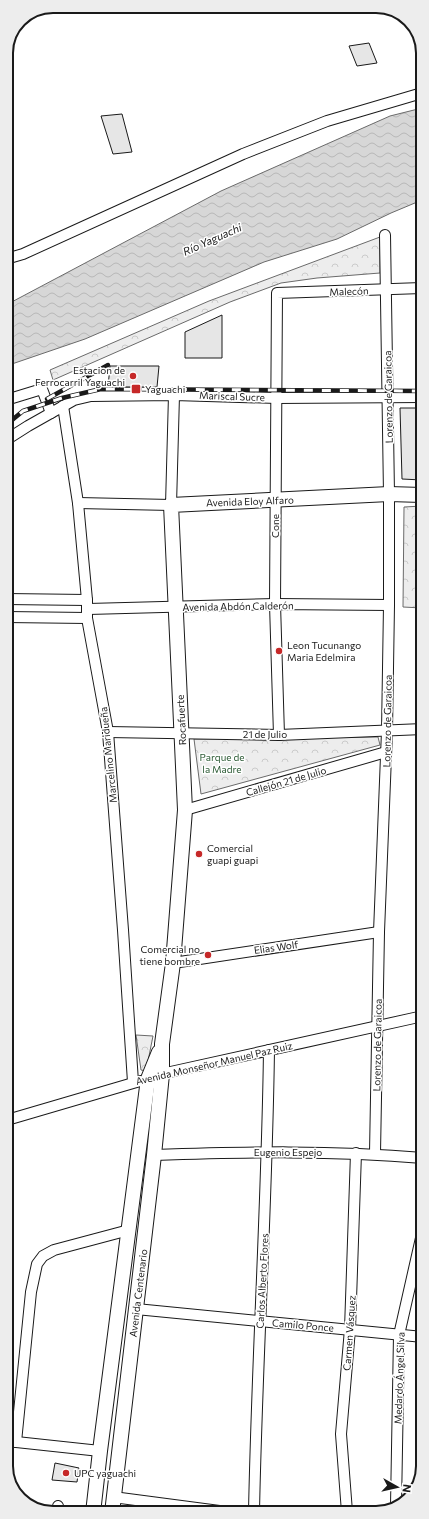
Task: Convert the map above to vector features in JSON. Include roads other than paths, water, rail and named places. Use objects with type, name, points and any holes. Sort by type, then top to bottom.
[{"type":"street","points":[[13,257],[243,154],[327,121],[416,95]]},
{"type":"street","name":"Lorenzo de Garaicoa","points":[[375,1153],[379,932],[387,731],[389,605],[387,289],[385,235]]},
{"type":"street","name":"Malecón","points":[[277,293],[416,288]]},
{"type":"street","name":"Cone","points":[[277,293],[274,604],[279,735]]},
{"type":"street","points":[[13,398],[42,389],[52,413]]},
{"type":"street","name":"Mariscal Sucre","points":[[13,436],[74,400],[91,396],[174,395],[277,398],[416,397]]},
{"type":"street","name":"Rocafuerte","points":[[162,1074],[162,1044],[173,963],[185,810],[171,505],[174,395]]},
{"type":"street","name":"Marcelino Maridueña","points":[[63,406],[78,503],[87,609],[108,732],[133,1082]]},
{"type":"street","name":"Avenida Eloy Alfaro","points":[[78,503],[171,505],[275,501],[389,494],[416,495]]},
{"type":"street","name":"Avenida Abdón Calderón","points":[[13,601],[87,609]]},
{"type":"street","name":"Avenida Abdón Calderón","points":[[13,616],[87,609],[274,604],[389,605]]},
{"type":"street","name":"21 de Julio","points":[[108,732],[279,735],[416,729]]},
{"type":"street","name":"Callejón 21 de Julio","points":[[185,810],[386,752]]},
{"type":"street","name":"Elias Wolf","points":[[173,963],[379,932]]},
{"type":"street","name":"Avenida Monseñor Manuel Paz Ruiz","points":[[13,1118],[162,1074],[416,1017]]},
{"type":"street","name":"Rocafuerte","points":[[148,1079],[162,1044]]},
{"type":"street","name":"Carlos Alberto Flores","points":[[254,1506],[267,1152],[269,1050]]},
{"type":"street","name":"Avenida Centenario","points":[[112,1506],[154,1155],[162,1074]]},
{"type":"street","name":"Avenida Centenario","points":[[94,1506],[148,1079]]},
{"type":"street","name":"Eugenio Espejo","points":[[154,1155],[267,1152],[356,1152],[416,1157]]},
{"type":"street","name":"Carmen Vásquez","points":[[347,1506],[341,1434],[350,1330],[356,1152]]},
{"type":"street","points":[[13,1426],[31,1292],[37,1264],[43,1256],[54,1250],[129,1230]]},
{"type":"street","name":"Medardo Ángel Silva","points":[[396,1501],[399,1334],[416,1260]]},
{"type":"street","name":"Camilo Ponce","points":[[136,1309],[416,1336]]},
{"type":"street","points":[[13,1441],[100,1451]]},
{"type":"street","points":[[113,1497],[182,1506]]},
{"type":"water","name":"Río Yaguachi","points":[[416,110],[416,203],[337,239],[264,262],[85,339],[13,364],[13,301],[221,191],[390,116]]},
{"type":"railway","points":[[47,399],[108,365]]},
{"type":"railway","points":[[13,419],[23,411],[62,398],[101,389],[416,391]]},
{"type":"place","name":"Estacion de Ferrocarril Yaguachi","points":[[133,376]]},
{"type":"place","name":"Yaguachi","points":[[136,389]]},
{"type":"place","name":"Leon Tucunango Maria Edelmira","points":[[279,651]]},
{"type":"place","name":"Comercial guapi guapi","points":[[199,854]]},
{"type":"place","name":"Comercial no tiene bombre","points":[[208,955]]},
{"type":"place","name":"UPC yaguachi","points":[[66,1473]]},
{"type":"park label","name":"Parque de la Madre","points":[[222,762]]}]
